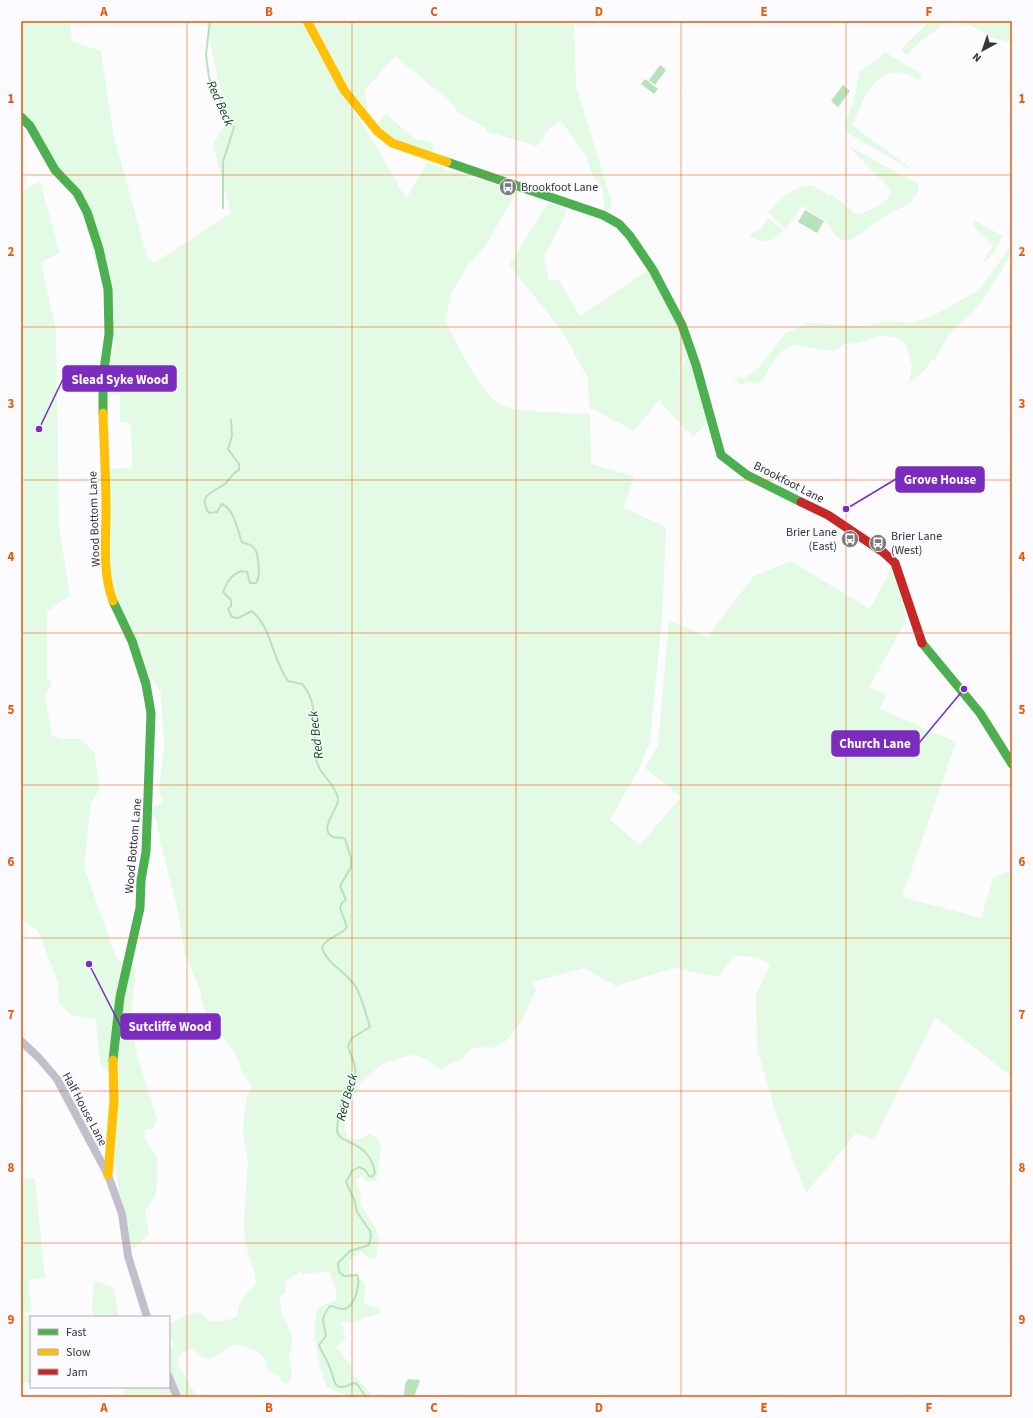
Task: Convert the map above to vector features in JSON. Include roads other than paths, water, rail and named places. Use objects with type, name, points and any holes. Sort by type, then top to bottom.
[{"type":"street","name":"Brookfoot Lane","points":[[307,21],[344,90],[377,131],[392,143],[603,215],[619,224],[630,236],[653,270],[682,325],[696,365],[721,455],[747,475],[828,515],[883,552],[895,563],[921,641],[980,713],[1012,764]]},
{"type":"street","name":"Wood Bottom Lane","points":[[21,117],[30,126],[55,170],[77,193],[87,212],[100,249],[108,289],[109,334],[103,377],[106,509],[105,557],[110,592],[132,641],[146,684],[151,714],[146,852],[141,880],[140,908],[120,997],[113,1062],[114,1101],[108,1175]]},
{"type":"street","name":"Half House Lane","points":[[21,1041],[49,1068],[57,1079],[108,1175],[122,1214],[128,1256],[147,1316]]},
{"type":"street","points":[[170,1380],[177,1397]]},
{"type":"waterway","name":"Red Beck","points":[[210,21],[206,54],[209,78],[234,127],[223,162],[223,208]]},
{"type":"waterway","name":"Red Beck","points":[[231,420],[232,436],[228,449],[239,464],[239,470],[233,474],[226,483],[208,494],[205,502],[209,513],[217,512],[222,504],[230,511],[233,515],[242,542],[251,545],[254,548],[258,558],[259,569],[258,580],[256,583],[250,583],[247,572],[241,571],[230,579],[223,592],[231,600],[231,606],[228,609],[232,617],[238,618],[252,611],[259,618],[268,635],[278,663],[288,681],[302,684],[308,692],[313,709],[317,764],[334,788],[338,798],[338,802],[327,829],[333,837],[345,839],[351,858],[351,867],[340,886],[346,900],[342,903],[340,908],[347,927],[328,940],[322,947],[328,959],[349,978],[357,989],[370,1027],[352,1038],[348,1046],[354,1063],[355,1073],[345,1092],[337,1131],[343,1139],[355,1145],[367,1154],[372,1162],[375,1173],[372,1177],[369,1176],[365,1170],[359,1167],[352,1171],[346,1182],[354,1199],[357,1212],[370,1231],[371,1237],[369,1245],[350,1251],[338,1263],[339,1272],[344,1276],[357,1275],[358,1288],[352,1304],[349,1307],[343,1309],[330,1306],[323,1318],[326,1336],[319,1345],[329,1365],[336,1385],[338,1387],[342,1387],[354,1383],[357,1384],[366,1397]]},
{"type":"place","name":"Brookfoot Lane","points":[[508,187]]},
{"type":"place","name":"Slead Syke Wood","points":[[39,429]]},
{"type":"place","name":"Grove House","points":[[846,509]]},
{"type":"place","name":"Brier Lane (East)","points":[[850,539]]},
{"type":"place","name":"Brier Lane (West)","points":[[878,543]]},
{"type":"place","name":"Church Lane","points":[[964,689]]},
{"type":"place","name":"Sutcliffe Wood","points":[[89,964]]}]
